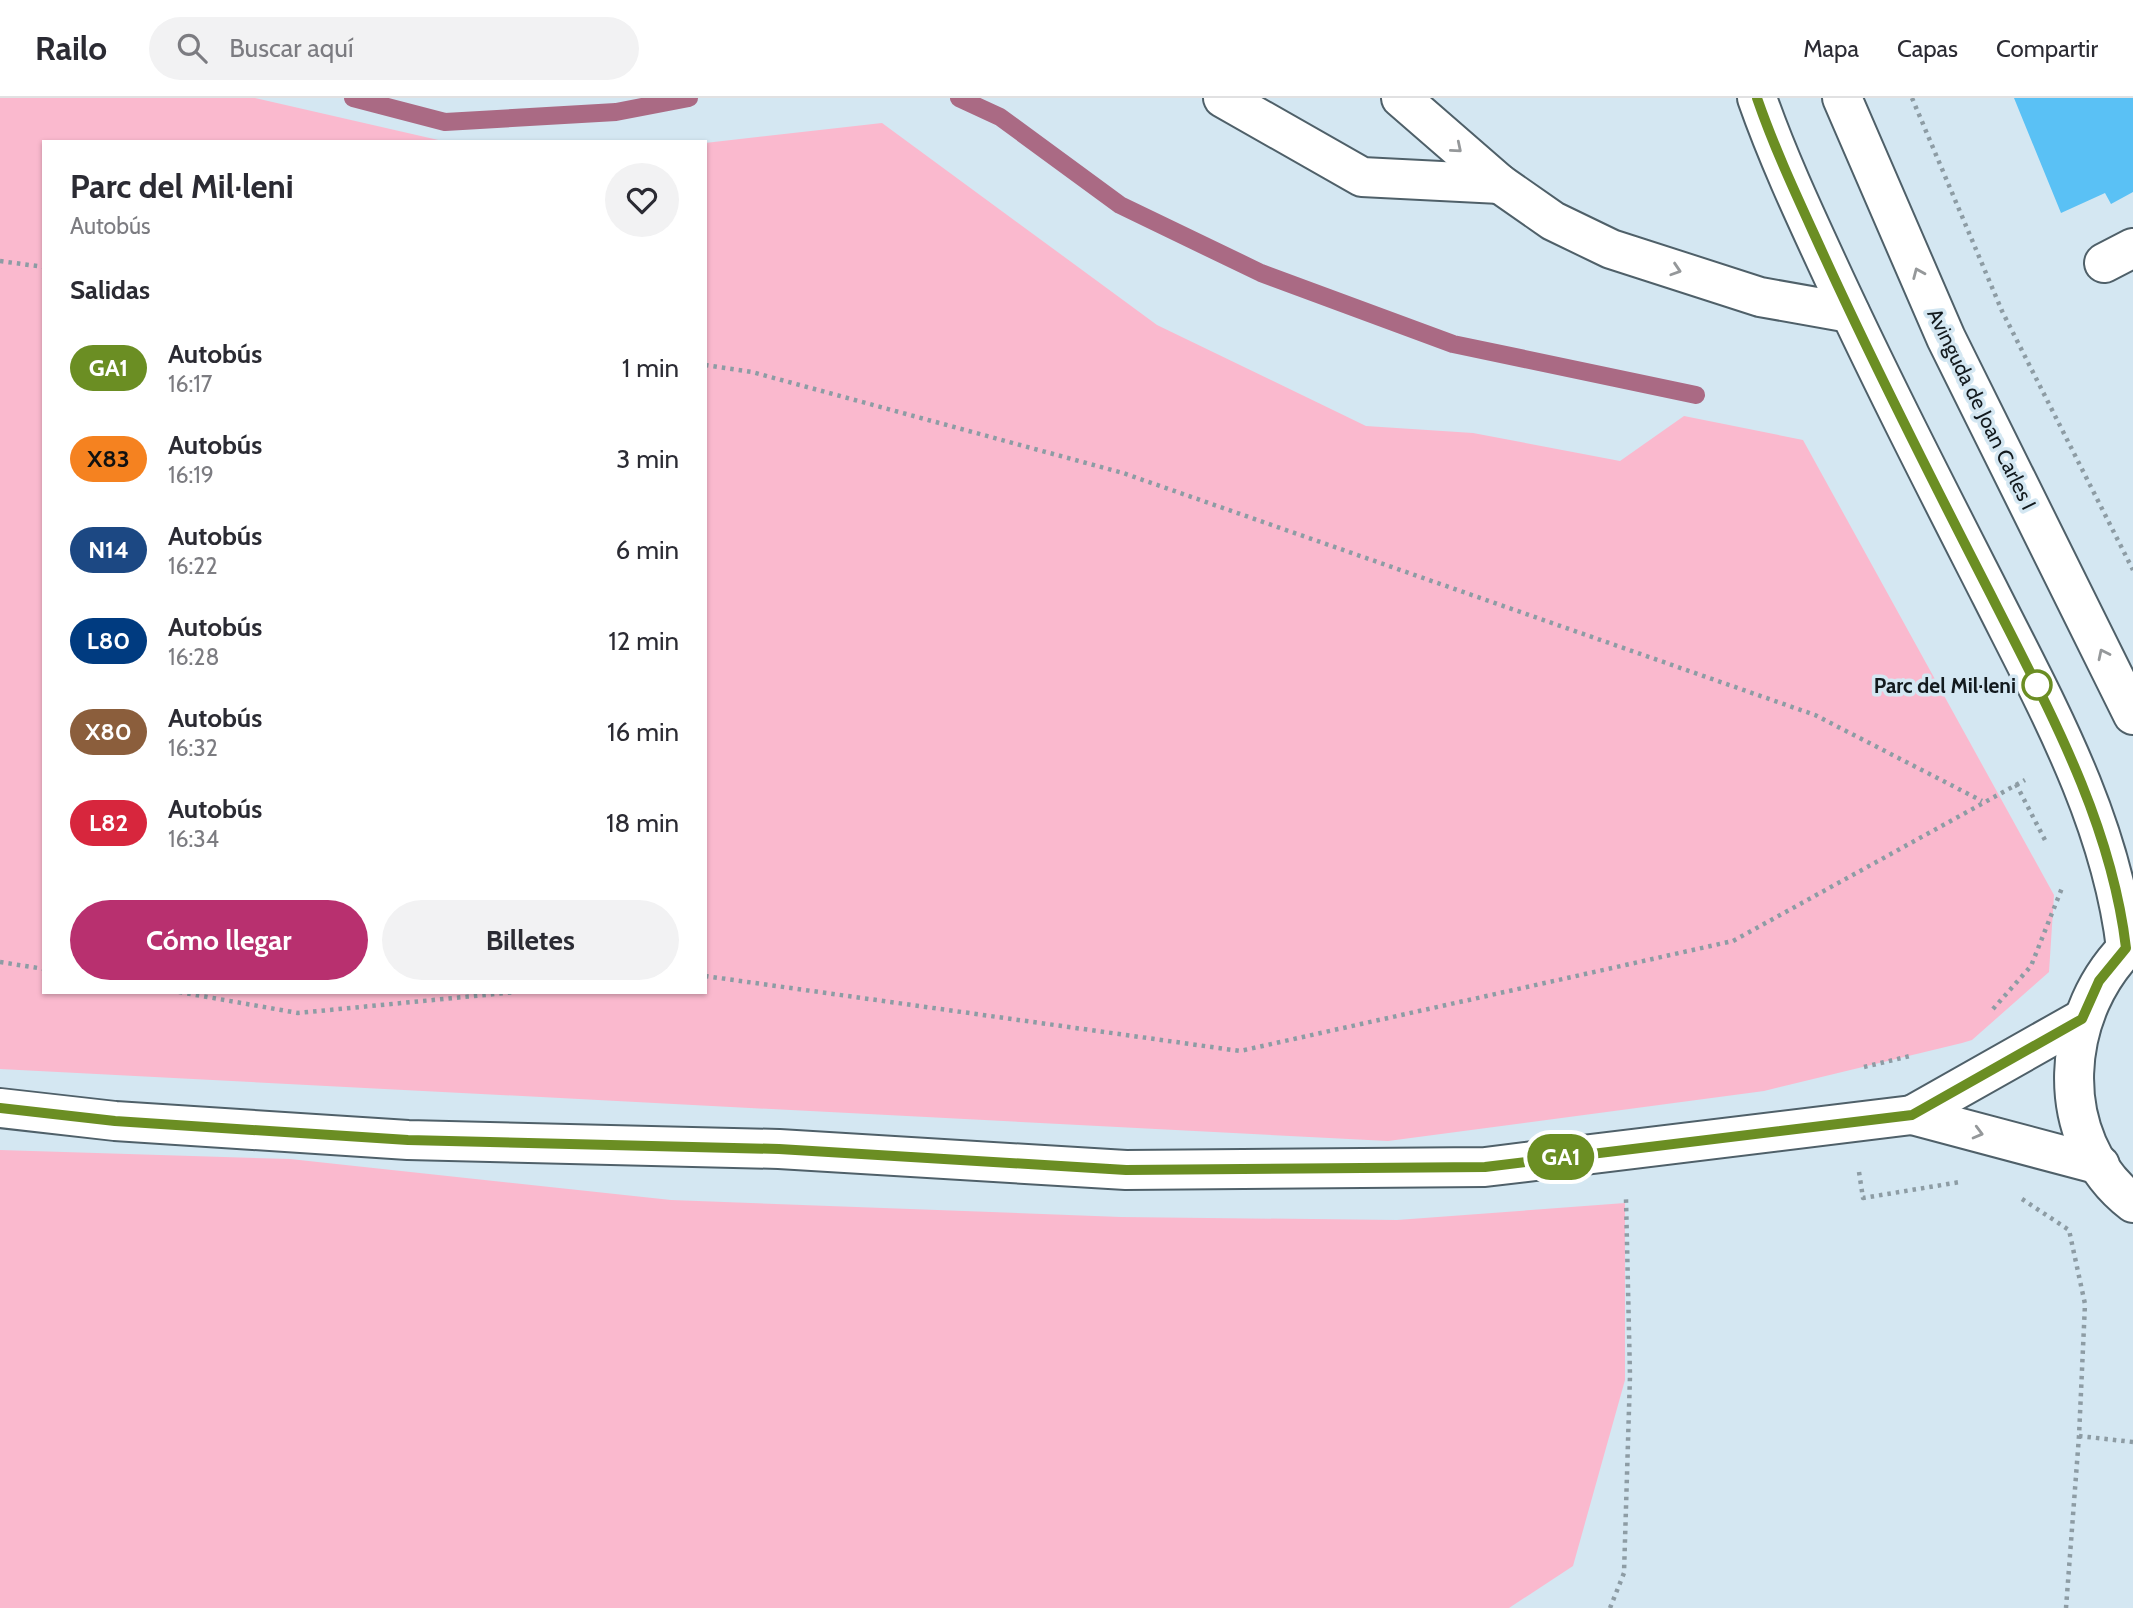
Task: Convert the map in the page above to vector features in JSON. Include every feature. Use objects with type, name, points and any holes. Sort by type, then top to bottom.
[{"type":"street","points":[[1223,98],[1362,177],[1500,184]]},
{"type":"street","points":[[1401,98],[1500,184],[1553,221],[1611,249],[1760,297],[1850,313]]},
{"type":"street","points":[[1757,98],[1774,147],[1850,313],[2064,740],[2100,829],[2129,945],[2099,981],[2082,1019],[2075,1048],[2075,1094],[2086,1138],[2100,1165],[2133,1203]]},
{"type":"street","name":"Avinguda de Joan Carles I","points":[[1842,98],[1946,338],[2133,715]]},
{"type":"street","points":[[1912,1115],[2082,1019]]},
{"type":"street","points":[[0,1108],[115,1121],[408,1140],[779,1149],[1126,1170],[1485,1167],[1912,1115],[2100,1165]]},
{"type":"path","points":[[1912,98],[2002,311],[2133,570]]},
{"type":"path","points":[[0,261],[42,267]]},
{"type":"path","points":[[707,365],[751,372],[1123,473],[1815,715],[1983,801],[1732,940],[1240,1051],[707,975]]},
{"type":"path","points":[[2017,784],[2047,844]]},
{"type":"path","points":[[1988,1014],[2031,966],[2065,880]]},
{"type":"path","points":[[0,961],[42,969]]},
{"type":"path","points":[[189,994],[298,1013],[495,994]]},
{"type":"path","points":[[1923,1052],[1845,1071],[1863,1198],[1965,1181]]},
{"type":"path","points":[[1610,1608],[1624,1573],[1630,1376],[1625,1203],[1631,1149]]},
{"type":"path","points":[[2013,1193],[2069,1230],[2085,1304],[2079,1436],[2066,1608]]},
{"type":"path","points":[[2079,1436],[2133,1442]]},
{"type":"shaded area","name":"Parc del Mil·leni","points":[[0,98],[255,98],[438,140],[42,140],[42,994],[707,994],[707,143],[882,123],[1157,325],[1366,426],[1473,433],[1620,461],[1684,416],[1803,440],[2054,895],[2049,972],[1972,1040],[1764,1091],[1388,1141],[0,1069]]},
{"type":"shaded area","points":[[0,1150],[290,1159],[671,1200],[1121,1217],[1397,1220],[1625,1203],[1625,1380],[1573,1566],[1509,1608],[0,1608]]},
{"type":"building","points":[[2014,98],[2133,98],[2133,192],[2111,204],[2105,193],[2061,213]]},
{"type":"waterway","points":[[353,98],[445,122],[616,112],[689,98]]},
{"type":"waterway","points":[[959,98],[1000,117],[1120,205],[1261,273],[1453,344],[1696,395]]},
{"type":"bus line","name":"GA1","points":[[0,1108],[115,1121],[408,1140],[779,1149],[1126,1170],[1485,1167],[1912,1115],[2082,1019],[2099,981],[2126,948],[2120,903],[2100,829],[2064,740],[1850,313],[1774,147],[1757,98]]},
{"type":"place","name":"Parc del Mil·leni","points":[[2037,685]]}]
